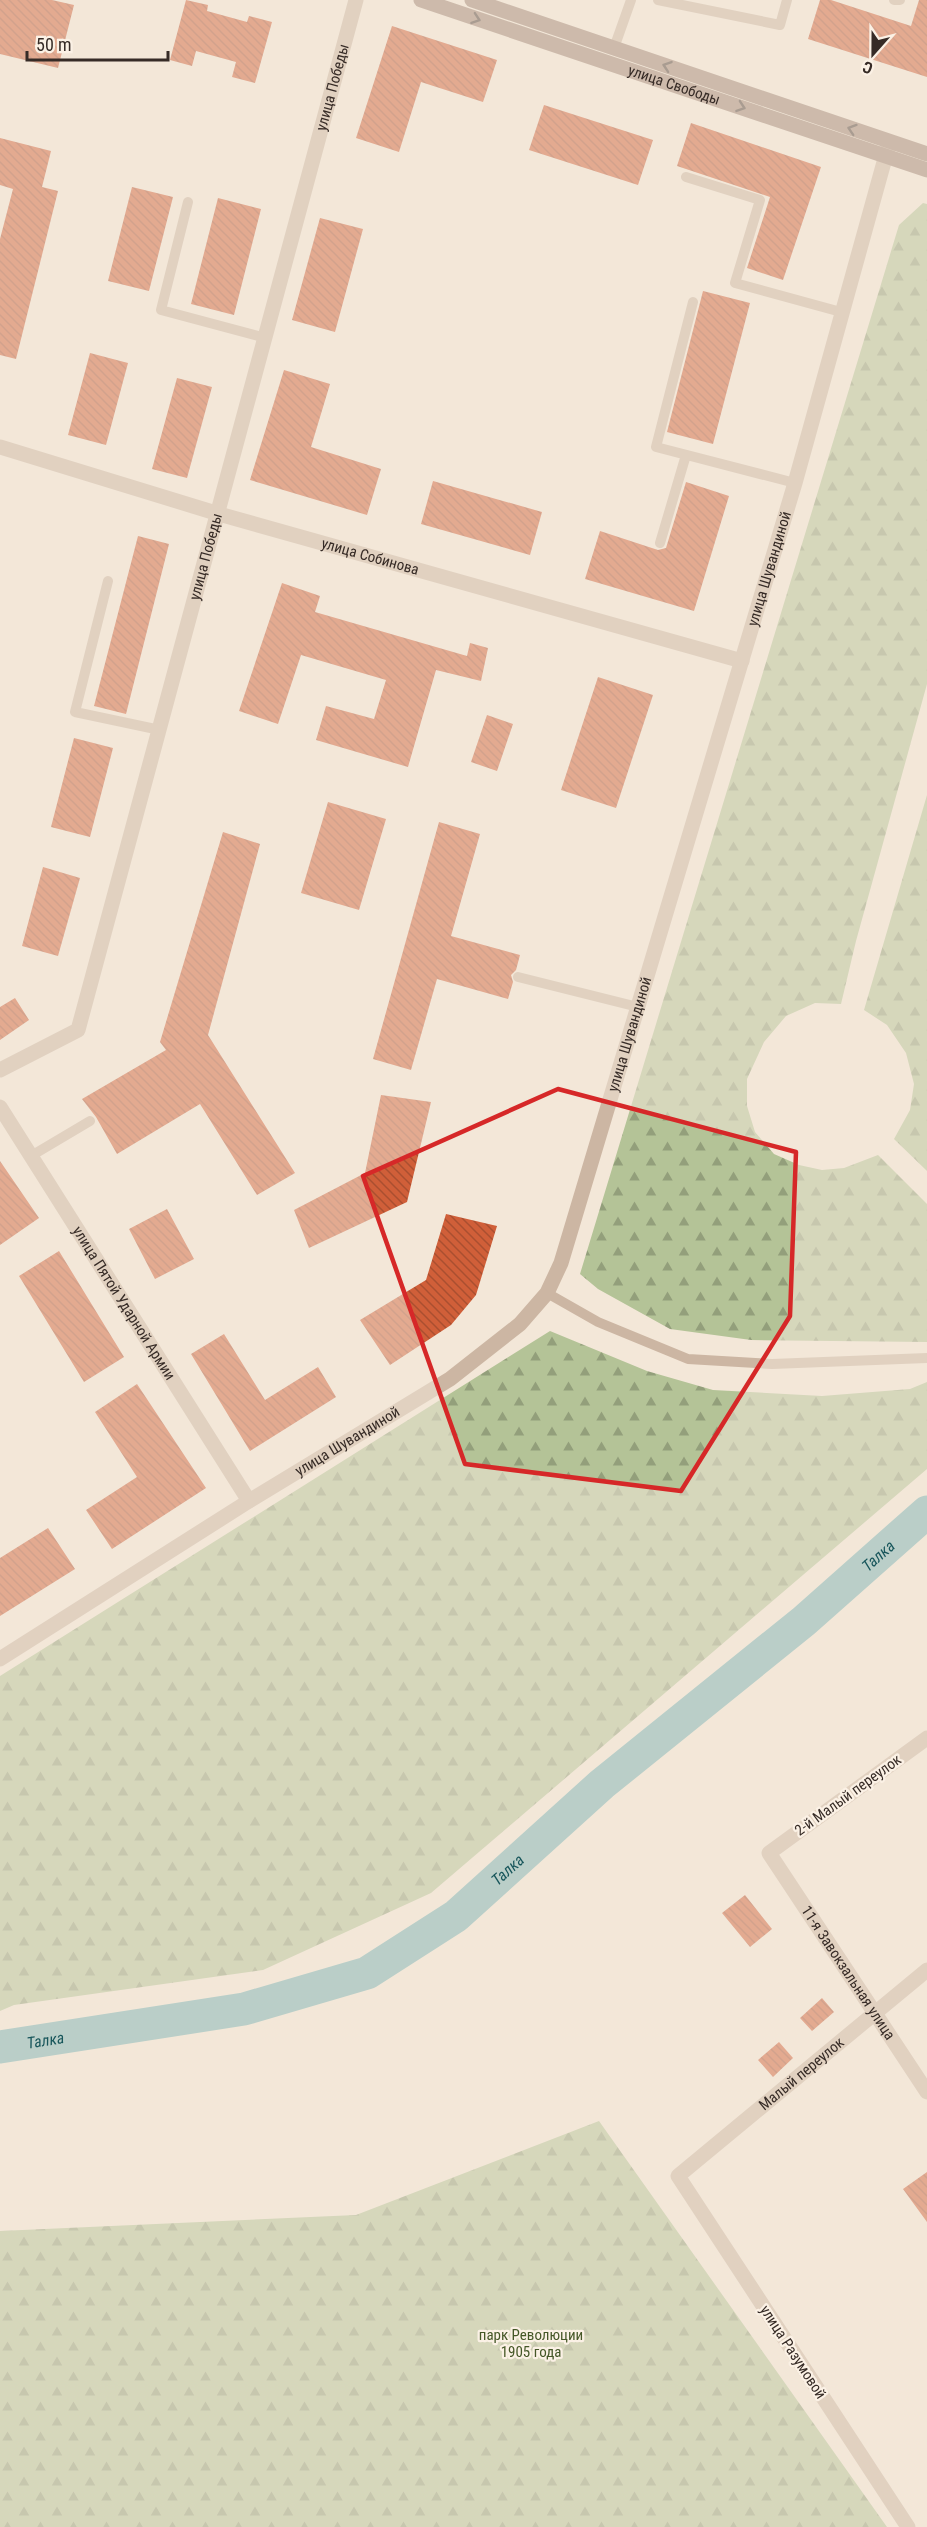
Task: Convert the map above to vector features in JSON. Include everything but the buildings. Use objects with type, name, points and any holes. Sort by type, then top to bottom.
[{"type":"main road","name":"улица Свободы","points":[[421,0],[887,148],[927,154]]},
{"type":"main road","name":"улица Свободы","points":[[472,0],[614,48],[887,148],[927,170]]},
{"type":"street","name":"улица Победы","points":[[0,1070],[78,1030],[356,0]]},
{"type":"street","name":"улица Шувандиной","points":[[0,1659],[249,1501],[450,1380],[520,1324],[547,1293],[561,1263],[795,483],[887,148]]},
{"type":"street","name":"улица Собинова","points":[[0,447],[219,514],[742,661]]},
{"type":"street","name":"улица Пятой Ударной Армии","points":[[0,1107],[249,1501]]},
{"type":"street","name":"2-й Малый переулок","points":[[769,1853],[927,1738]]},
{"type":"street","name":"11-я Завокзальная улица","points":[[769,1853],[927,2092]]},
{"type":"street","name":"Малый переулок","points":[[678,2176],[927,1971]]},
{"type":"street","name":"улица Разумовой","points":[[678,2176],[908,2527]]},
{"type":"lane","points":[[614,48],[631,0]]},
{"type":"lane","points":[[658,0],[780,25],[787,0]]},
{"type":"lane","points":[[894,0],[900,0]]},
{"type":"lane","points":[[686,177],[760,200],[735,283],[841,312]]},
{"type":"lane","points":[[188,202],[161,310],[266,338]]},
{"type":"lane","points":[[693,302],[656,447],[795,483]]},
{"type":"lane","points":[[660,543],[686,455]]},
{"type":"lane","points":[[108,581],[75,712],[160,730]]},
{"type":"lane","points":[[518,977],[638,1007]]},
{"type":"lane","points":[[31,1156],[90,1121]]},
{"type":"lane","points":[[547,1293],[598,1322],[688,1359],[772,1364],[927,1359]]},
{"type":"highlighted area","points":[[558,1089],[796,1152],[790,1316],[681,1491],[465,1464],[363,1176]]},
{"type":"green space","points":[[923,203],[927,204],[927,684],[856,941],[841,1004],[815,1003],[786,1016],[764,1042],[747,1079],[747,1106],[755,1132],[774,1154],[799,1165],[822,1170],[844,1168],[878,1155],[927,1204],[927,1342],[751,1340],[670,1329],[598,1289],[580,1274],[899,225]]},
{"type":"green space","points":[[927,795],[927,1171],[894,1139],[910,1110],[914,1084],[906,1053],[887,1025],[864,1010]]},
{"type":"green space","points":[[550,1331],[647,1371],[713,1390],[822,1396],[910,1389],[927,1382],[927,1469],[431,1893],[263,1970],[14,2005],[0,2011],[0,1676]]},
{"type":"green space","name":"парк Революции 1905 года","points":[[599,2121],[887,2527],[0,2527],[0,2231],[356,2215]]},
{"type":"waterway","name":"Талка","points":[[0,2047],[244,2009],[367,1973],[456,1916],[602,1784],[804,1621],[927,1512]]}]
